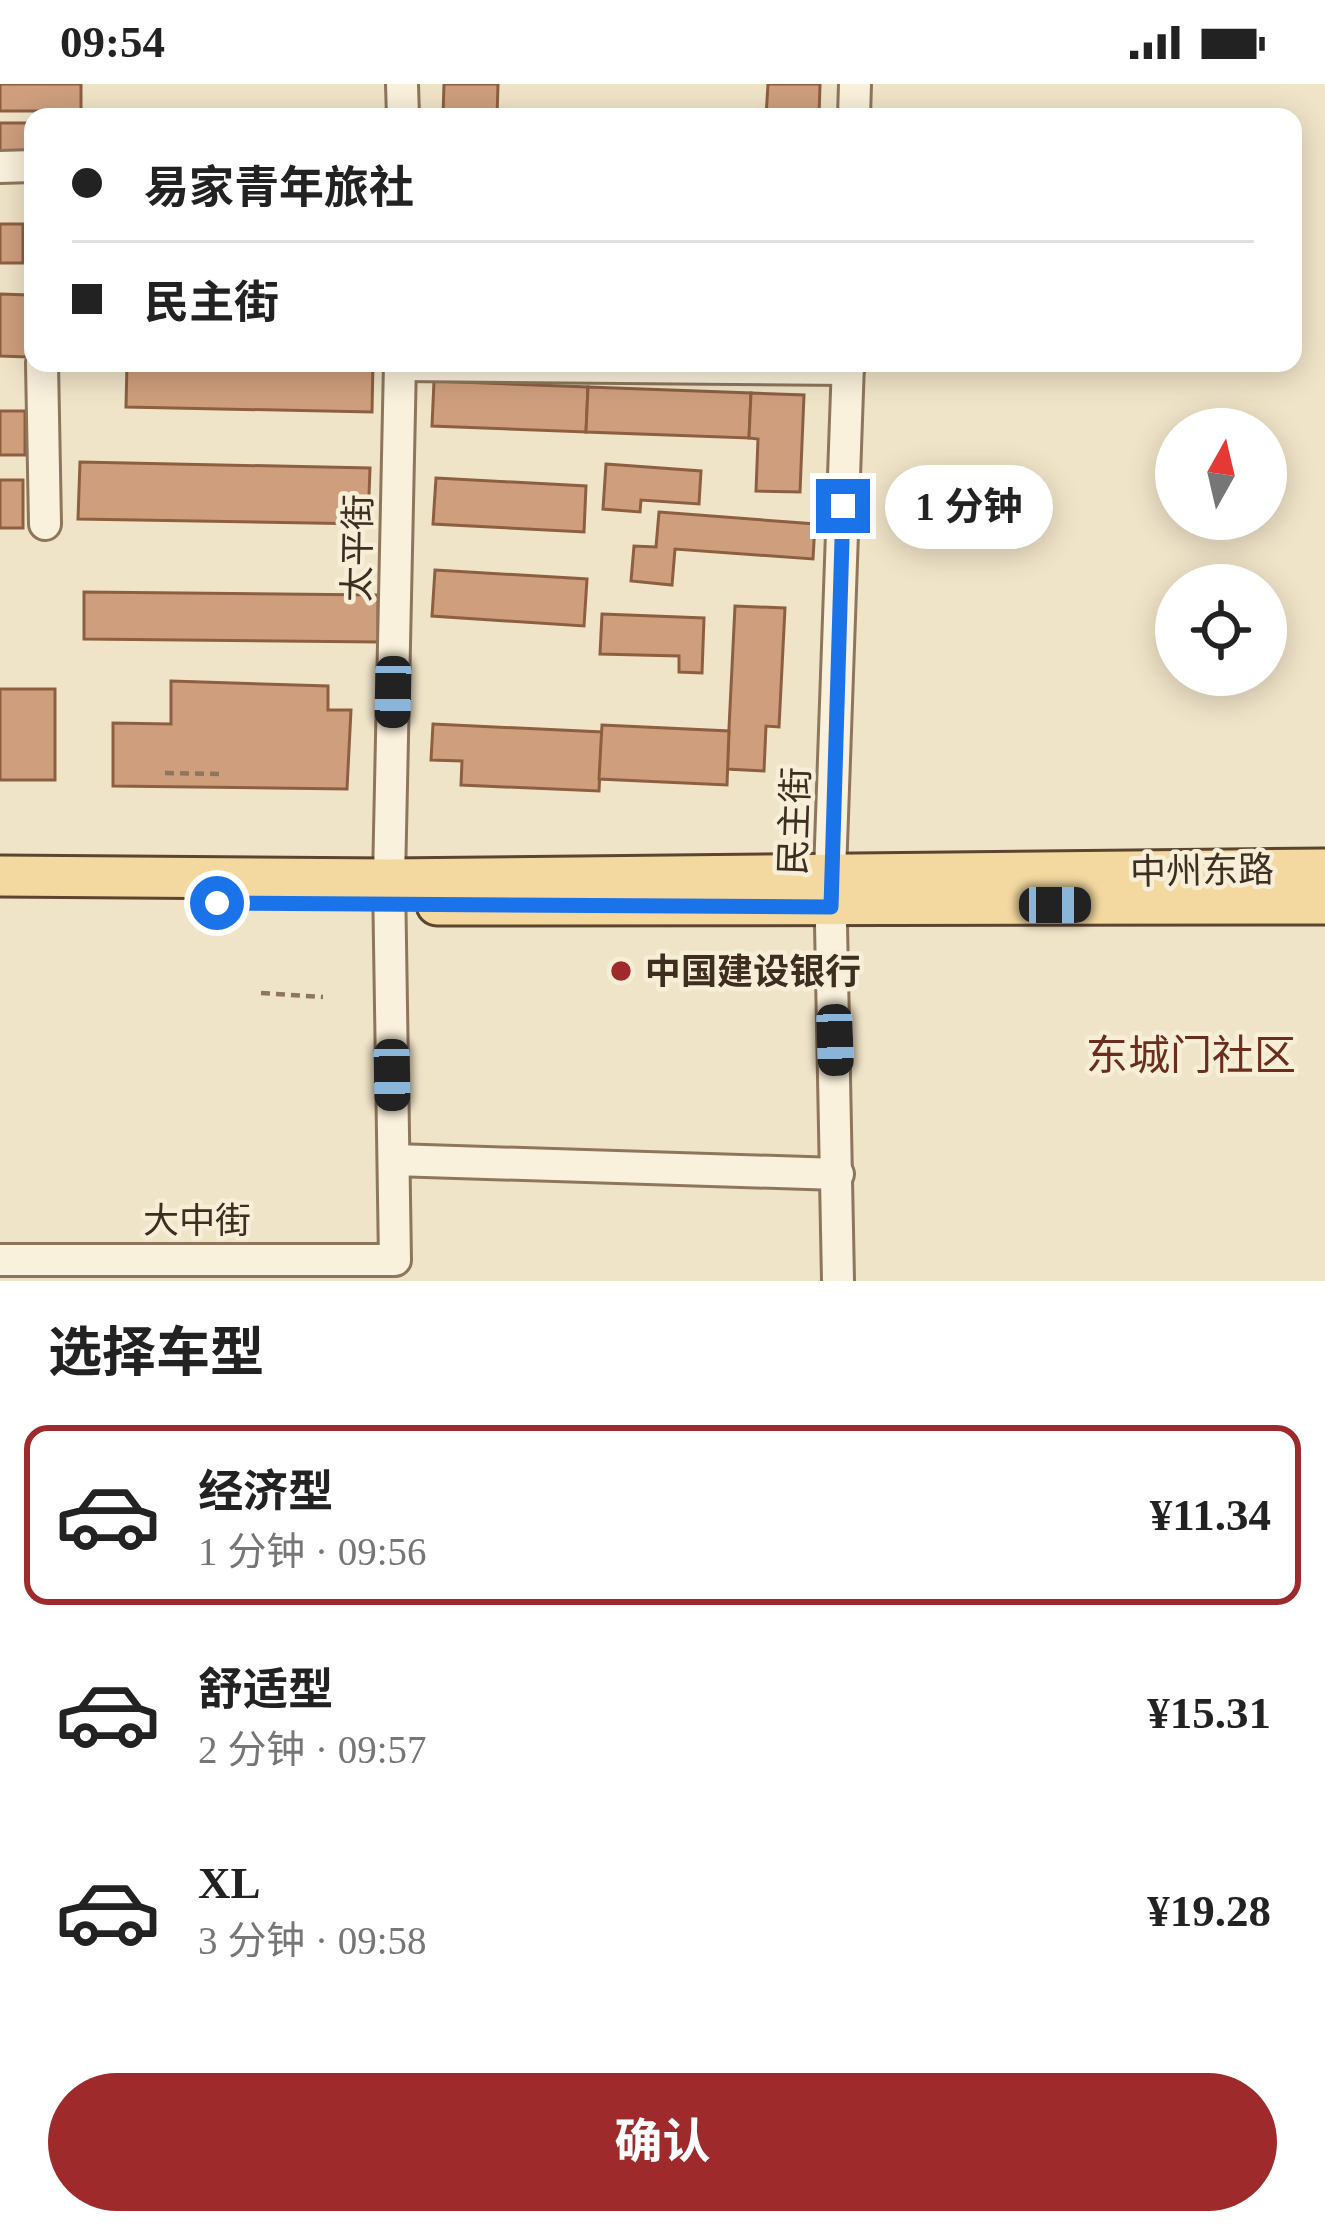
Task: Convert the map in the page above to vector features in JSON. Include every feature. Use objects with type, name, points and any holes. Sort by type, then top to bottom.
[{"type":"main road","name":"中州东路","points":[[831,890],[1325,868]]},
{"type":"main road","name":"中州东路","points":[[0,876],[389,892]]},
{"type":"main road","name":"中州东路","points":[[0,902],[389,892],[831,890],[1325,904]]},
{"type":"street","points":[[42,372],[45,524]]},
{"type":"street","name":"太平街","points":[[395,1260],[389,892],[400,372]]},
{"type":"street","name":"民主街","points":[[838,1281],[831,890],[848,372]]},
{"type":"street","points":[[394,1160],[838,1174]]},
{"type":"street","name":"大中街","points":[[0,1260],[330,1269],[395,1260]]},
{"type":"path","points":[[165,773],[220,773]]},
{"type":"path","points":[[261,993],[323,997]]},
{"type":"building","points":[[0,84],[81,84],[81,108],[0,111]]},
{"type":"building","points":[[444,84],[498,84],[497,108],[443,108]]},
{"type":"building","points":[[768,84],[820,84],[819,108],[767,108]]},
{"type":"building","points":[[0,123],[24,123],[24,153],[0,152]]},
{"type":"building","points":[[0,224],[23,224],[23,263],[0,263]]},
{"type":"building","points":[[0,294],[24,295],[24,357],[0,356]]},
{"type":"building","points":[[127,372],[373,372],[372,412],[126,407]]},
{"type":"building","points":[[434,381],[588,387],[586,432],[432,426]]},
{"type":"building","points":[[588,387],[751,393],[749,438],[586,432]]},
{"type":"building","points":[[751,393],[804,395],[800,492],[756,491],[758,439],[749,438]]},
{"type":"building","points":[[0,411],[25,411],[25,455],[0,455]]},
{"type":"building","points":[[80,462],[370,468],[368,524],[78,519]]},
{"type":"building","points":[[606,464],[701,471],[699,504],[641,500],[640,512],[603,509]]},
{"type":"building","points":[[436,478],[586,486],[584,532],[433,524]]},
{"type":"building","points":[[0,480],[23,480],[23,528],[0,528]]},
{"type":"building","points":[[659,512],[815,524],[813,559],[675,549],[672,585],[631,581],[634,546],[656,547]]},
{"type":"building","points":[[435,570],[587,579],[584,626],[432,616]]},
{"type":"building","points":[[84,592],[378,595],[378,642],[84,639]]},
{"type":"building","points":[[735,606],[785,608],[779,727],[766,726],[764,771],[727,769]]},
{"type":"building","points":[[602,614],[704,618],[702,673],[679,672],[679,656],[600,654]]},
{"type":"building","points":[[171,681],[328,686],[328,710],[351,710],[347,789],[113,786],[113,723],[171,724]]},
{"type":"building","points":[[0,689],[55,689],[55,780],[0,780]]},
{"type":"building","points":[[433,724],[602,732],[599,791],[461,785],[462,761],[431,760]]},
{"type":"building","points":[[602,725],[729,731],[727,785],[599,779]]},
{"type":"place","name":"中国建设银行","points":[[621,971]]},
{"type":"district","name":"东城门社区","points":[[1191,1055]]},
{"type":"route","points":[[217,903],[831,907],[843,506]]}]
